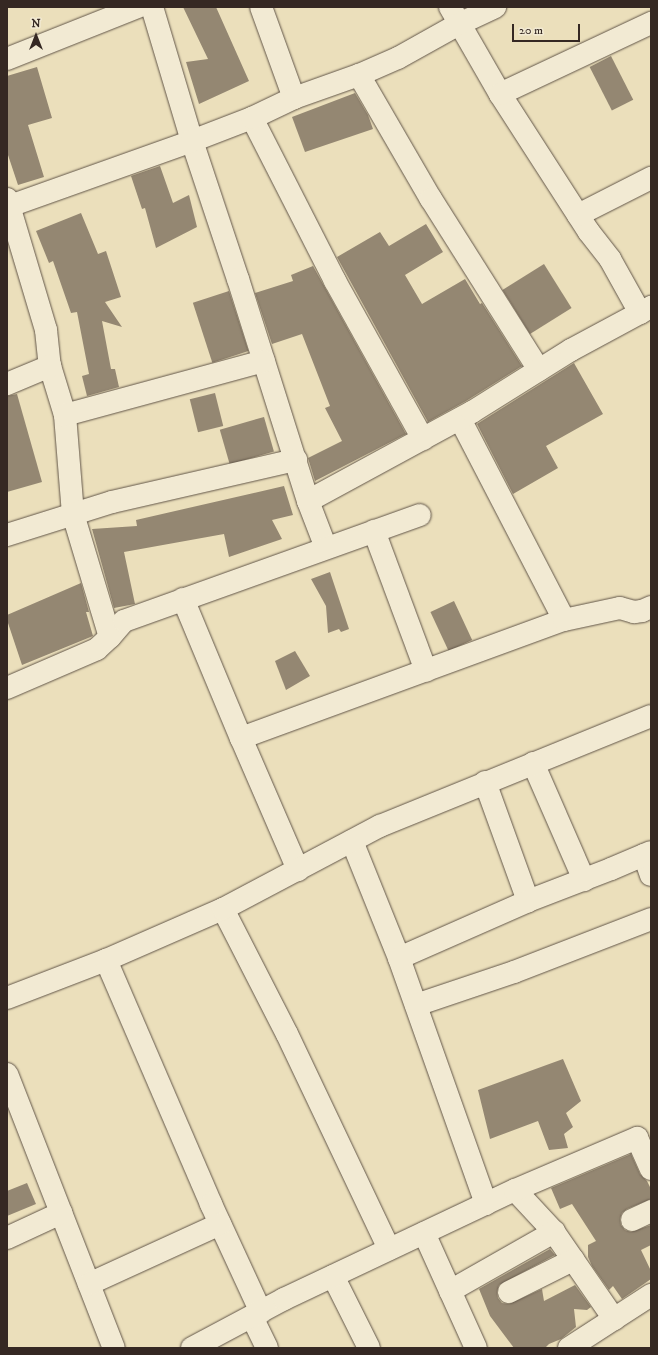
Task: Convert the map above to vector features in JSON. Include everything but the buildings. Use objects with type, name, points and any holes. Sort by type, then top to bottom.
[{"type":"street","points":[[7,59],[138,7]]},
{"type":"street","points":[[152,7],[192,141],[296,460],[308,502],[326,548]]},
{"type":"street","points":[[261,7],[294,98]]},
{"type":"street","points":[[110,637],[73,514],[65,415],[50,366],[46,330],[8,204],[192,141],[252,118],[294,98],[359,75],[398,58],[455,15],[495,7]]},
{"type":"street","points":[[308,502],[460,419],[570,350],[645,310],[578,215],[500,94],[455,15]]},
{"type":"street","points":[[500,94],[651,24]]},
{"type":"street","points":[[359,75],[431,199],[539,370]]},
{"type":"street","points":[[252,118],[335,281],[423,439]]},
{"type":"street","points":[[578,215],[651,178]]},
{"type":"street","points":[[65,415],[264,361]]},
{"type":"street","points":[[7,384],[50,366]]},
{"type":"street","points":[[460,419],[564,620]]},
{"type":"street","points":[[7,535],[112,502],[296,460]]},
{"type":"street","points":[[7,688],[97,649],[124,621],[420,515]]},
{"type":"street","points":[[374,531],[426,671]]},
{"type":"street","points":[[184,599],[241,738],[298,870]]},
{"type":"street","points":[[241,738],[564,620],[620,608],[634,612],[642,611],[651,607]]},
{"type":"street","points":[[7,998],[106,960],[223,909],[380,826],[485,782],[651,716]]},
{"type":"street","points":[[533,763],[584,880]]},
{"type":"street","points":[[485,782],[528,901]]},
{"type":"street","points":[[352,841],[399,958],[486,1204]]},
{"type":"street","points":[[399,958],[528,901],[584,880],[648,860]]},
{"type":"street","points":[[223,909],[287,1034],[389,1249]]},
{"type":"street","points":[[416,1005],[514,972],[651,918]]},
{"type":"street","points":[[106,960],[220,1224],[256,1314],[267,1348]]},
{"type":"street","points":[[7,1074],[114,1348]]},
{"type":"street","points":[[192,1348],[256,1314],[389,1249],[515,1190],[637,1138],[651,1169]]},
{"type":"street","points":[[515,1190],[554,1232],[614,1319]]},
{"type":"street","points":[[7,1238],[61,1213]]},
{"type":"street","points":[[89,1284],[220,1224]]},
{"type":"street","points":[[450,1291],[554,1232]]},
{"type":"street","points":[[424,1233],[476,1348]]},
{"type":"street","points":[[509,1292],[573,1260]]},
{"type":"street","points":[[333,1276],[369,1348]]},
{"type":"street","points":[[569,1348],[651,1295]]}]
